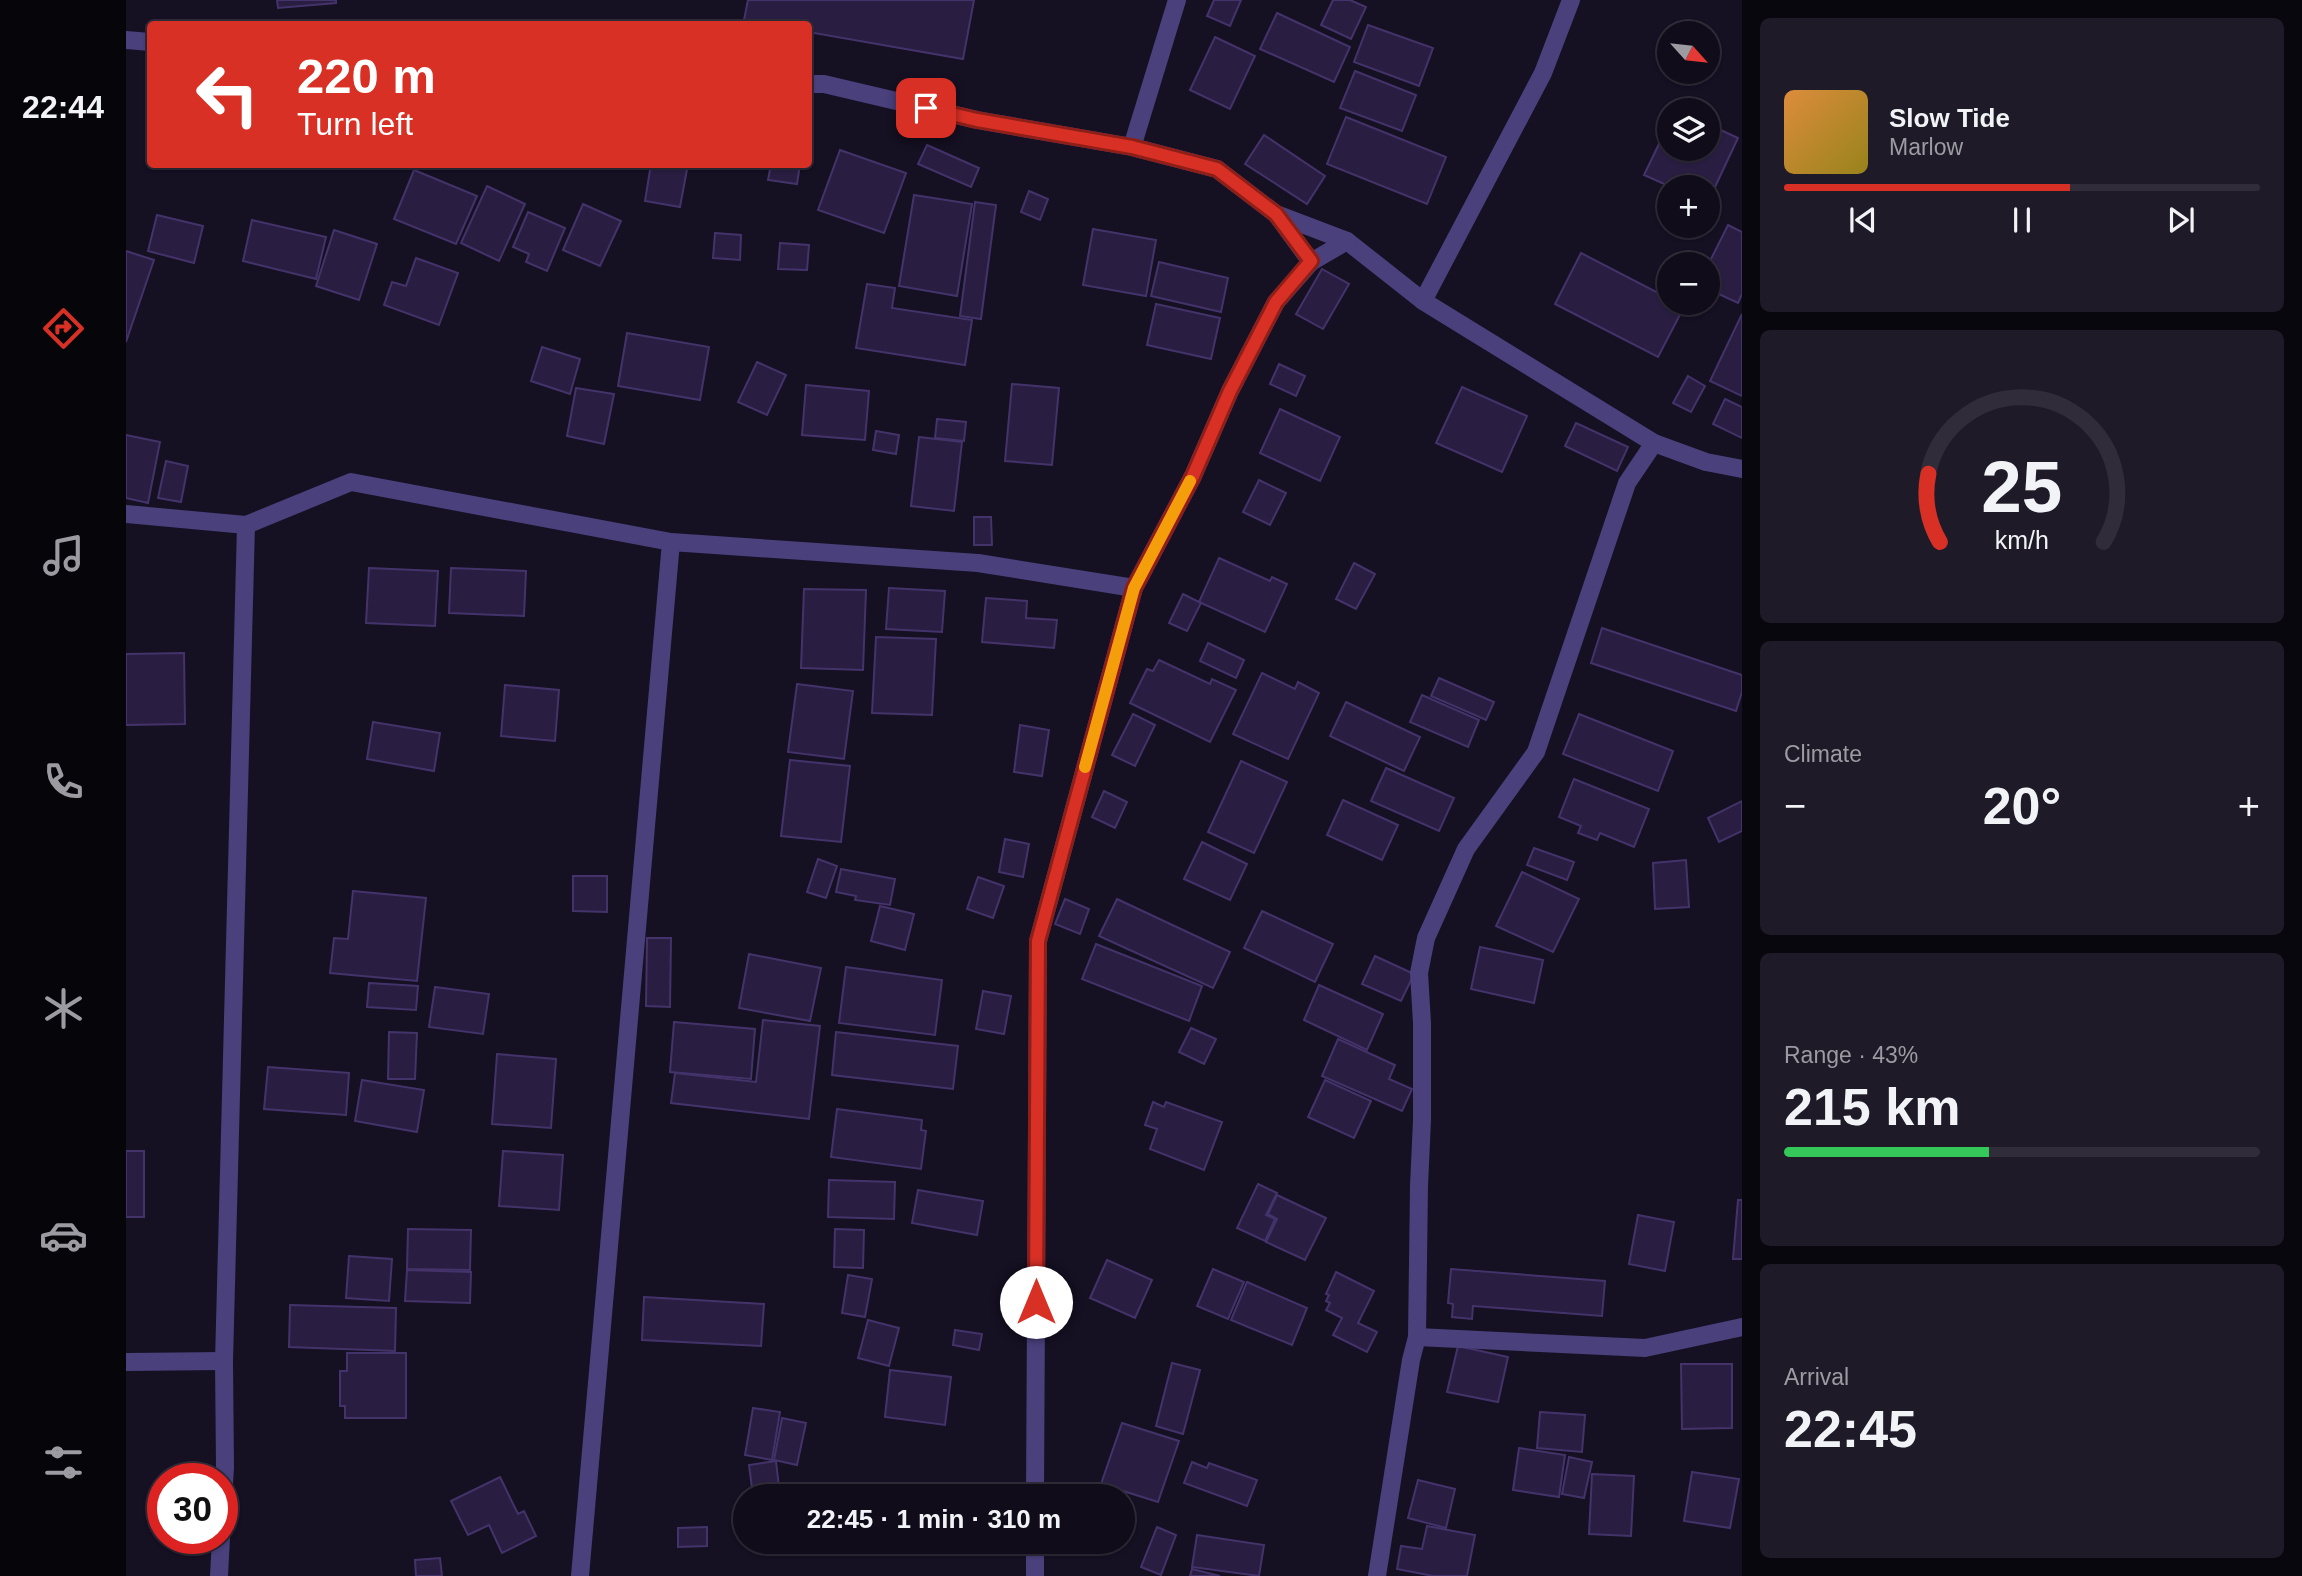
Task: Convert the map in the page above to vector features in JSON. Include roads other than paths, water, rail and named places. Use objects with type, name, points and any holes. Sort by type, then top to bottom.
[{"type":"street","points":[[1132,147],[1177,0]]},
{"type":"street","points":[[1423,301],[1543,73],[1571,0]]},
{"type":"street","points":[[126,40],[147,42]]},
{"type":"street","points":[[812,84],[824,84],[977,120],[1132,147],[1217,169],[1276,214],[1311,261]]},
{"type":"street","points":[[1276,214],[1347,241],[1423,301],[1654,443],[1706,463],[1742,469]]},
{"type":"street","points":[[1035,1484],[1038,941],[1134,588],[1193,476],[1230,391],[1276,302],[1311,261],[1347,241]]},
{"type":"street","points":[[1377,1576],[1411,1360],[1417,1337],[1422,1120],[1419,974],[1426,938],[1466,849],[1536,752],[1627,483],[1654,443]]},
{"type":"street","points":[[126,514],[246,525],[351,482],[671,542],[978,563],[1134,588]]},
{"type":"street","points":[[225,1463],[224,1361],[246,525]]},
{"type":"street","points":[[580,1576],[671,542]]},
{"type":"street","points":[[1417,1337],[1645,1348],[1742,1327]]},
{"type":"street","points":[[126,1362],[224,1361]]},
{"type":"street","points":[[219,1576],[220,1554]]},
{"type":"street","points":[[1035,1554],[1035,1576]]}]
